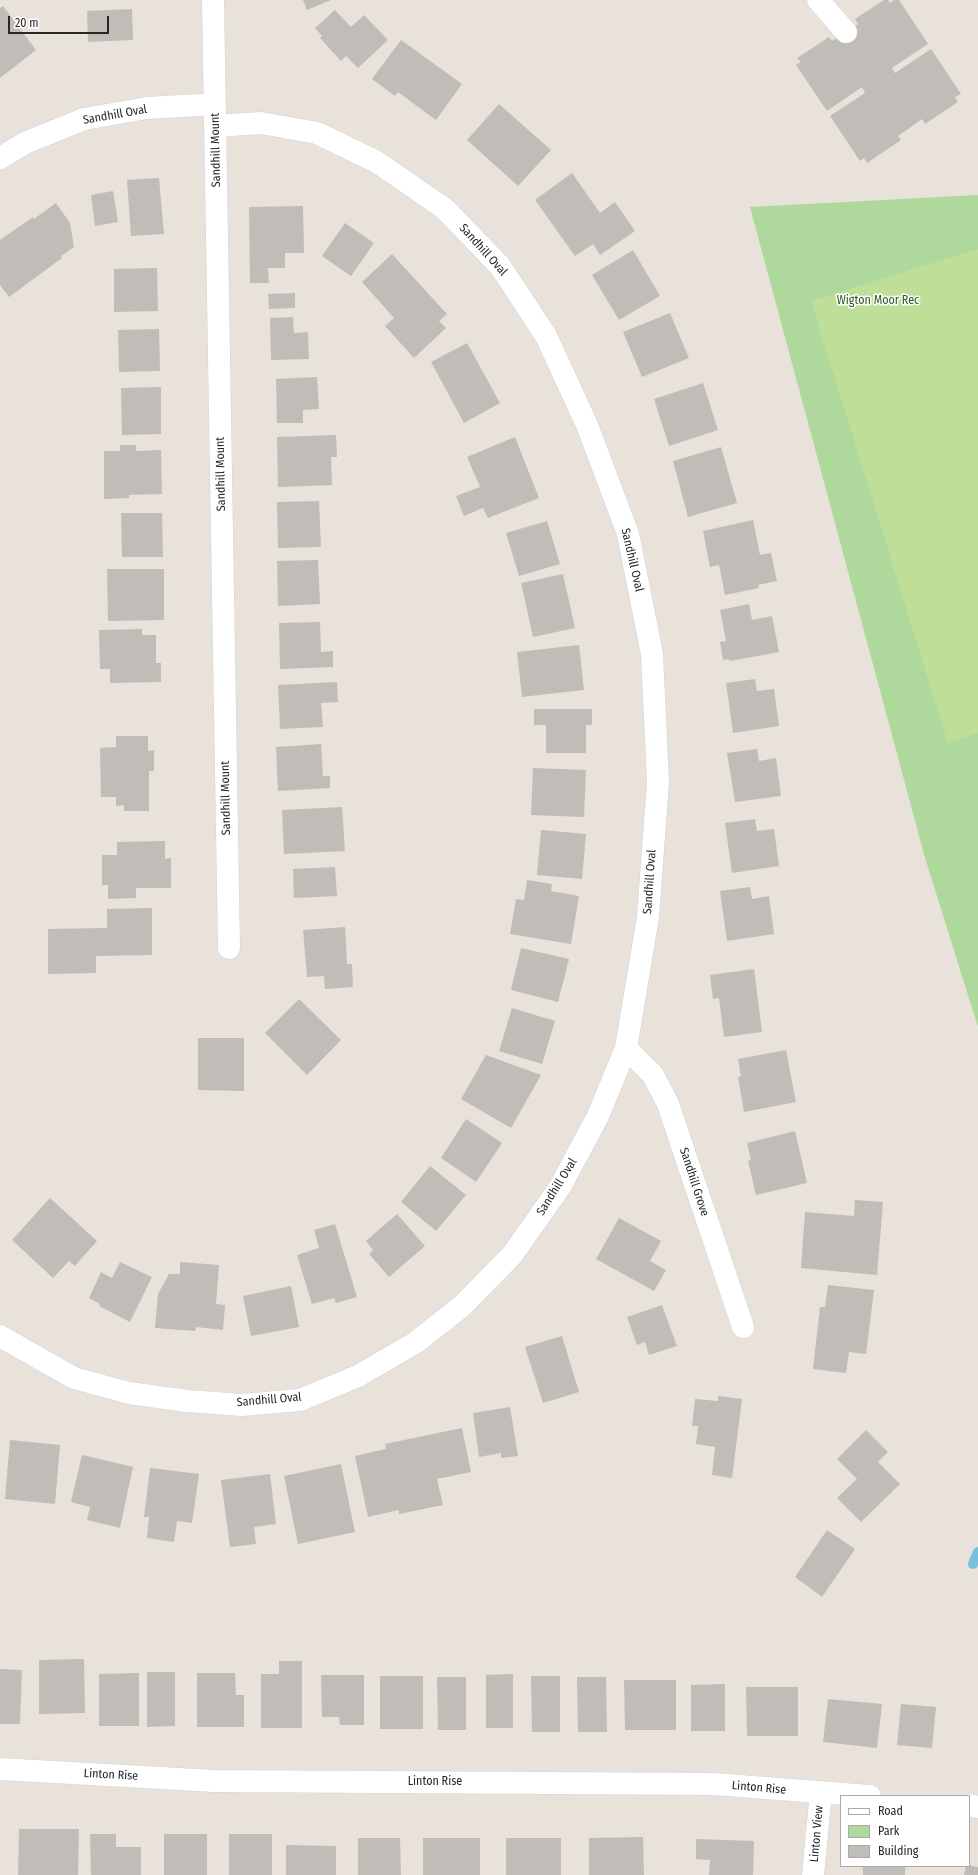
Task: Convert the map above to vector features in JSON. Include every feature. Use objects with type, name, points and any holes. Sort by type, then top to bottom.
[{"type":"street","name":"Sandhill Mount","points":[[213,0],[229,948]]},
{"type":"street","points":[[818,0],[846,32]]},
{"type":"street","name":"Sandhill Oval","points":[[0,158],[25,143],[84,119],[147,108],[215,104]]},
{"type":"street","name":"Sandhill Oval","points":[[0,1336],[74,1378],[129,1394],[187,1401],[242,1405],[300,1400],[358,1376],[415,1343],[462,1306],[512,1255],[560,1187],[598,1116],[626,1048],[648,917],[658,782],[652,654],[628,534],[587,426],[546,336],[500,266],[444,209],[377,162],[317,133],[261,123],[216,126]]},
{"type":"street","name":"Sandhill Grove","points":[[626,1048],[652,1075],[668,1104],[743,1327]]},
{"type":"street","name":"Linton Rise","points":[[0,1770],[214,1780],[714,1784],[858,1795]]},
{"type":"street","name":"Linton View","points":[[813,1875],[821,1792]]},
{"type":"green space","name":"Wigton Moor Rec","points":[[978,195],[978,1027],[925,858],[750,207]]},
{"type":"green space","points":[[978,249],[978,733],[948,743],[811,301]]},
{"type":"building","points":[[303,0],[331,0],[307,10]]},
{"type":"building","points":[[884,0],[888,0],[890,3],[894,0],[899,0],[928,44],[892,68],[895,73],[931,49],[961,94],[955,97],[958,102],[925,124],[922,119],[898,136],[901,140],[867,163],[864,158],[860,161],[830,116],[865,93],[862,87],[827,111],[796,65],[801,62],[797,58],[829,37],[832,41],[858,24],[855,19]]},
{"type":"building","points":[[3,6],[36,50],[0,78],[0,8]]},
{"type":"building","points":[[132,9],[133,40],[88,42],[87,11]]},
{"type":"building","points":[[335,10],[351,27],[364,15],[388,40],[358,68],[346,56],[341,61],[320,38],[322,36],[315,28]]},
{"type":"building","points":[[401,40],[462,84],[436,120],[398,92],[395,96],[372,79]]},
{"type":"building","points":[[499,104],[551,150],[518,186],[467,140]]},
{"type":"building","points":[[572,173],[600,213],[615,202],[635,231],[600,255],[593,244],[575,256],[535,200]]},
{"type":"building","points":[[159,178],[164,234],[131,236],[127,180]]},
{"type":"building","points":[[113,191],[118,222],[95,226],[91,195]]},
{"type":"building","points":[[56,203],[70,223],[74,247],[61,256],[62,258],[9,297],[0,285],[0,240],[33,217],[34,219]]},
{"type":"building","points":[[303,206],[304,253],[285,253],[285,268],[268,268],[269,283],[250,283],[249,207]]},
{"type":"building","points":[[345,223],[374,243],[351,276],[322,256]]},
{"type":"building","points":[[633,250],[660,296],[619,320],[592,275]]},
{"type":"building","points":[[392,254],[447,314],[439,321],[446,328],[414,358],[385,326],[394,318],[362,282]]},
{"type":"building","points":[[157,268],[158,311],[114,312],[114,269]]},
{"type":"building","points":[[295,293],[295,308],[269,309],[268,294]]},
{"type":"building","points":[[670,313],[689,358],[642,377],[623,332]]},
{"type":"building","points":[[293,317],[294,333],[308,332],[309,359],[271,360],[270,318]]},
{"type":"building","points":[[159,329],[160,371],[119,372],[118,330]]},
{"type":"building","points":[[467,343],[500,403],[464,423],[431,362]]},
{"type":"building","points":[[317,377],[319,409],[303,410],[303,423],[277,423],[276,379]]},
{"type":"building","points":[[703,383],[718,430],[669,446],[654,399]]},
{"type":"building","points":[[161,387],[161,434],[122,435],[121,388]]},
{"type":"building","points":[[336,435],[337,457],[331,457],[332,485],[278,487],[277,437]]},
{"type":"building","points":[[515,437],[539,498],[488,518],[483,508],[464,516],[456,496],[480,487],[467,457]]},
{"type":"building","points":[[120,445],[136,445],[136,451],[161,450],[162,494],[129,495],[129,498],[104,499],[104,451],[120,451]]},
{"type":"building","points":[[721,447],[737,503],[688,517],[673,461]]},
{"type":"building","points":[[319,501],[321,547],[278,548],[277,502]]},
{"type":"building","points":[[121,513],[162,513],[163,557],[122,557]]},
{"type":"building","points":[[753,520],[760,555],[771,553],[777,581],[758,585],[759,588],[725,595],[719,565],[710,567],[703,531]]},
{"type":"building","points":[[547,521],[560,564],[519,576],[506,533]]},
{"type":"building","points":[[318,560],[320,604],[278,606],[277,561]]},
{"type":"building","points":[[107,569],[164,569],[164,620],[108,621]]},
{"type":"building","points":[[563,574],[575,628],[533,637],[521,583]]},
{"type":"building","points":[[749,604],[752,620],[772,616],[779,652],[730,661],[729,659],[723,660],[720,642],[726,641],[720,610]]},
{"type":"building","points":[[320,622],[321,652],[333,651],[333,667],[280,669],[279,623]]},
{"type":"building","points":[[142,629],[142,635],[156,635],[156,663],[161,663],[161,682],[110,683],[110,669],[100,669],[99,630]]},
{"type":"building","points":[[579,645],[584,690],[522,697],[517,652]]},
{"type":"building","points":[[755,679],[757,691],[774,689],[779,726],[733,733],[726,683]]},
{"type":"building","points":[[337,682],[338,702],[321,703],[323,727],[280,729],[278,685]]},
{"type":"building","points":[[534,709],[592,709],[592,725],[586,725],[586,753],[546,753],[546,725],[534,725]]},
{"type":"building","points":[[116,736],[148,736],[148,751],[154,750],[154,771],[149,771],[149,811],[124,811],[124,805],[116,806],[116,797],[101,797],[100,748],[116,747]]},
{"type":"building","points":[[321,744],[323,776],[330,776],[330,788],[278,791],[276,747]]},
{"type":"building","points":[[757,749],[759,761],[776,758],[781,796],[735,802],[727,753]]},
{"type":"building","points":[[533,768],[586,770],[584,817],[531,815]]},
{"type":"building","points":[[342,807],[345,851],[284,854],[282,810]]},
{"type":"building","points":[[755,819],[757,831],[774,829],[779,866],[732,873],[725,823]]},
{"type":"building","points":[[541,830],[586,834],[582,879],[537,875]]},
{"type":"building","points":[[165,841],[165,859],[171,858],[171,888],[136,888],[136,898],[108,899],[108,885],[102,885],[102,855],[117,855],[117,842]]},
{"type":"building","points":[[335,867],[337,896],[294,898],[293,869]]},
{"type":"building","points":[[527,880],[552,884],[551,891],[579,896],[571,944],[510,934],[516,899],[524,900]]},
{"type":"building","points":[[750,887],[752,899],[769,896],[774,934],[727,941],[720,891]]},
{"type":"building","points":[[152,908],[152,955],[96,956],[96,973],[48,974],[48,929],[107,928],[107,909]]},
{"type":"building","points":[[345,927],[347,964],[352,964],[353,987],[325,989],[324,976],[307,977],[303,930]]},
{"type":"building","points":[[521,948],[569,959],[558,1002],[511,990]]},
{"type":"building","points":[[754,969],[762,1032],[724,1037],[719,998],[713,999],[710,975]]},
{"type":"building","points":[[299,999],[341,1040],[307,1075],[265,1033]]},
{"type":"building","points":[[512,1008],[555,1021],[542,1064],[499,1051]]},
{"type":"building","points":[[198,1038],[244,1038],[244,1091],[198,1090]]},
{"type":"building","points":[[786,1050],[796,1102],[744,1112],[738,1077],[741,1076],[738,1059]]},
{"type":"building","points":[[486,1055],[541,1075],[511,1128],[461,1099]]},
{"type":"building","points":[[466,1119],[502,1143],[476,1182],[441,1158]]},
{"type":"building","points":[[795,1131],[807,1183],[756,1195],[748,1161],[751,1160],[747,1143]]},
{"type":"building","points":[[430,1166],[466,1195],[436,1231],[401,1202]]},
{"type":"building","points":[[50,1198],[97,1241],[75,1266],[69,1261],[53,1278],[12,1240]]},
{"type":"building","points":[[855,1200],[883,1202],[877,1275],[801,1268],[805,1212],[854,1216]]},
{"type":"building","points":[[397,1214],[425,1246],[389,1277],[369,1254],[373,1250],[366,1241]]},
{"type":"building","points":[[619,1218],[661,1241],[650,1261],[666,1270],[654,1291],[596,1259]]},
{"type":"building","points":[[335,1224],[357,1297],[336,1303],[334,1298],[312,1304],[297,1255],[319,1248],[314,1230]]},
{"type":"building","points":[[120,1262],[152,1277],[130,1322],[99,1306],[100,1304],[89,1298],[101,1272],[112,1278]]},
{"type":"building","points":[[180,1262],[219,1265],[216,1304],[225,1305],[223,1330],[196,1327],[195,1331],[155,1328],[158,1294],[169,1274],[180,1274]]},
{"type":"building","points":[[828,1285],[874,1290],[866,1354],[849,1352],[846,1373],[813,1369],[820,1307],[825,1307]]},
{"type":"building","points":[[291,1286],[299,1327],[251,1336],[243,1296]]},
{"type":"building","points":[[662,1305],[677,1346],[649,1355],[645,1342],[637,1345],[627,1317]]},
{"type":"building","points":[[562,1336],[579,1392],[543,1403],[525,1347]]},
{"type":"building","points":[[718,1396],[742,1399],[732,1478],[712,1475],[715,1447],[696,1444],[698,1426],[692,1426],[695,1399],[718,1401]]},
{"type":"building","points":[[510,1407],[518,1456],[501,1458],[501,1453],[479,1457],[473,1413]]},
{"type":"building","points":[[462,1428],[471,1472],[437,1479],[443,1505],[399,1514],[399,1510],[368,1517],[355,1456],[386,1449],[385,1444]]},
{"type":"building","points":[[866,1430],[888,1452],[878,1462],[900,1484],[861,1522],[837,1498],[857,1479],[837,1459]]},
{"type":"building","points":[[10,1440],[60,1445],[55,1504],[5,1499]]},
{"type":"building","points":[[82,1455],[133,1467],[120,1528],[87,1520],[90,1507],[71,1502]]},
{"type":"building","points":[[341,1464],[355,1532],[298,1544],[284,1476]]},
{"type":"building","points":[[150,1468],[199,1474],[192,1523],[177,1521],[174,1542],[147,1538],[149,1517],[144,1517]]},
{"type":"building","points":[[270,1474],[276,1524],[254,1527],[256,1544],[230,1547],[221,1480]]},
{"type":"building","points":[[827,1530],[855,1549],[822,1597],[795,1577]]},
{"type":"building","points":[[84,1659],[85,1713],[39,1714],[39,1660]]},
{"type":"building","points":[[279,1661],[302,1661],[302,1728],[261,1728],[261,1674],[279,1674]]},
{"type":"building","points":[[0,1669],[22,1670],[20,1724],[0,1724]]},
{"type":"building","points":[[147,1672],[175,1672],[175,1726],[147,1727]]},
{"type":"building","points":[[139,1673],[139,1726],[99,1726],[99,1674]]},
{"type":"building","points":[[197,1673],[235,1673],[236,1695],[244,1695],[244,1727],[197,1727]]},
{"type":"building","points":[[513,1674],[513,1728],[486,1728],[486,1675]]},
{"type":"building","points":[[321,1675],[364,1675],[364,1725],[340,1725],[339,1717],[322,1717]]},
{"type":"building","points":[[380,1676],[423,1676],[423,1729],[380,1729]]},
{"type":"building","points":[[531,1676],[560,1676],[560,1732],[532,1732]]},
{"type":"building","points":[[437,1677],[466,1677],[466,1730],[438,1730]]},
{"type":"building","points":[[577,1677],[606,1677],[607,1732],[578,1732]]},
{"type":"building","points":[[624,1680],[676,1680],[676,1730],[625,1730]]},
{"type":"building","points":[[725,1684],[725,1731],[691,1731],[691,1685]]},
{"type":"building","points":[[746,1687],[798,1687],[798,1736],[747,1736]]},
{"type":"building","points":[[828,1699],[882,1704],[877,1748],[823,1742]]},
{"type":"building","points":[[901,1704],[936,1707],[932,1748],[897,1745]]},
{"type":"building","points":[[19,1829],[79,1829],[78,1875],[18,1875]]},
{"type":"building","points":[[90,1834],[116,1834],[116,1847],[141,1847],[141,1875],[91,1875]]},
{"type":"building","points":[[164,1834],[207,1834],[207,1875],[164,1875]]},
{"type":"building","points":[[229,1834],[272,1834],[272,1875],[229,1875]]},
{"type":"building","points":[[643,1837],[644,1875],[589,1875],[589,1838]]},
{"type":"building","points":[[358,1838],[400,1838],[401,1875],[358,1875]]},
{"type":"building","points":[[423,1838],[480,1838],[480,1875],[423,1875]]},
{"type":"building","points":[[506,1838],[561,1838],[561,1875],[506,1875]]},
{"type":"building","points":[[696,1839],[754,1841],[753,1875],[709,1875],[710,1860],[696,1859]]},
{"type":"building","points":[[286,1845],[336,1846],[336,1875],[286,1875]]},
{"type":"building","points":[[970,1865],[978,1867],[978,1875],[964,1875],[966,1867],[970,1867]]},
{"type":"building","points":[[863,1867],[905,1867],[905,1875],[863,1875]]},
{"type":"waterway","points":[[973,1564],[978,1552]]}]
